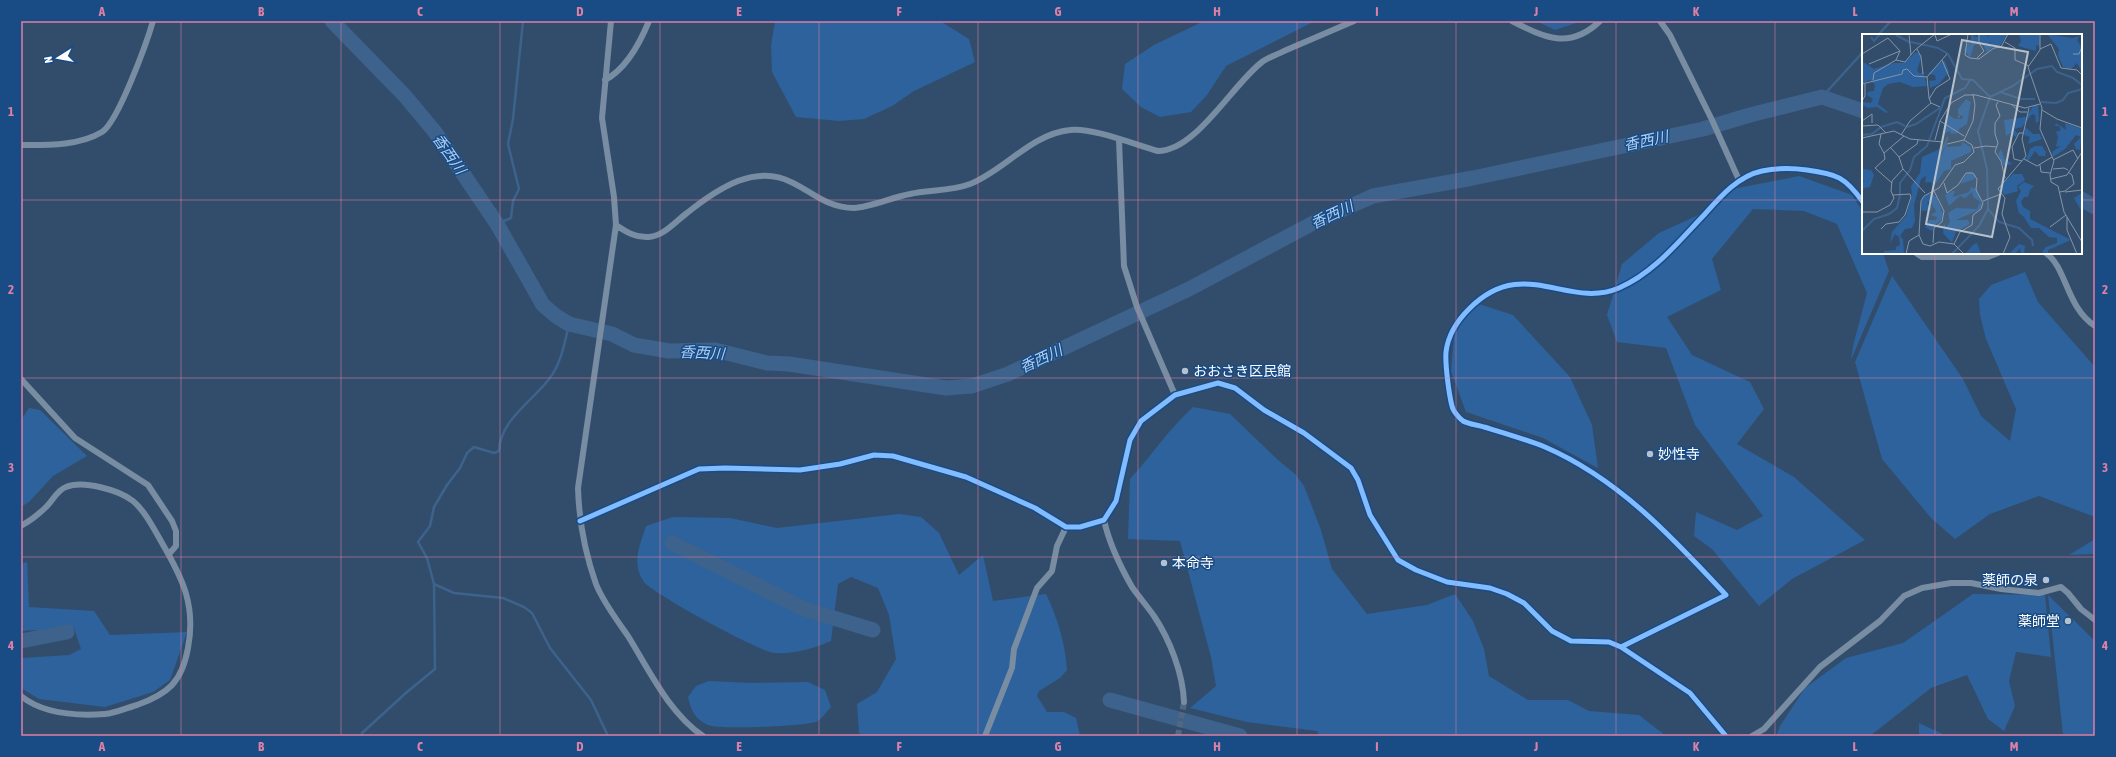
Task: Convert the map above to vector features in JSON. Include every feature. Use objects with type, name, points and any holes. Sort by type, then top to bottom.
[{"type":"street","points":[[21,144],[76,142],[103,132],[111,122],[123,98],[153,21]]},
{"type":"street","points":[[611,21],[602,118],[614,197],[616,226],[578,488],[580,521],[593,575],[608,605],[673,706],[686,722],[703,736]]},
{"type":"street","points":[[605,80],[616,74],[633,52],[649,21]]},
{"type":"street","points":[[616,226],[627,233],[639,237],[651,237],[665,231],[687,212],[714,194],[738,181],[760,176],[778,177],[800,185],[833,204],[855,208],[911,194],[969,184],[1047,136],[1071,129],[1089,132],[1158,151],[1168,151],[1178,147],[1196,132],[1246,76],[1263,61],[1354,21]]},
{"type":"street","points":[[1512,21],[1539,35],[1557,39],[1571,39],[1590,30],[1600,21]]},
{"type":"street","points":[[1660,21],[1670,35],[1712,120],[1739,180]]},
{"type":"street","points":[[1119,140],[1124,266],[1137,307],[1175,395]]},
{"type":"street","points":[[1621,647],[1726,595],[1635,502],[1616,488],[1575,462],[1544,446],[1463,421],[1452,408],[1446,364],[1448,342],[1456,324],[1472,306],[1506,286],[1525,283],[1592,293],[1618,288],[1638,277],[1656,264],[1739,180],[1761,171],[1793,168],[1835,175],[1850,184],[1862,201]]},
{"type":"street","points":[[1918,254],[1922,257],[1988,257],[1996,254]]},
{"type":"street","points":[[2047,254],[2053,258],[2073,303],[2095,326]]},
{"type":"street","points":[[21,379],[75,438],[148,485],[166,510],[176,531],[176,546],[169,554]]},
{"type":"street","points":[[580,521],[699,469],[725,468],[800,470],[840,464],[874,455],[887,456],[927,465],[966,478],[1034,508],[1066,527],[1080,527],[1104,520],[1116,501],[1130,440],[1141,421],[1175,395],[1218,383],[1235,388],[1264,410],[1304,433],[1352,468],[1358,480],[1370,515],[1398,560],[1416,570],[1446,582],[1490,588],[1507,594],[1524,603],[1552,631],[1571,641],[1609,642],[1621,647],[1690,693],[1726,736]]},
{"type":"street","points":[[21,526],[46,508],[56,495],[66,487],[85,485],[99,487],[133,501],[153,529],[175,565],[186,590],[191,624],[186,659],[181,674],[171,687],[162,694],[147,701],[113,713],[70,714],[30,704],[21,696]]},
{"type":"street","points":[[1104,520],[1108,540],[1133,587],[1155,618],[1168,644],[1184,684],[1184,702]]},
{"type":"street","points":[[985,736],[1012,668],[1014,649],[1037,588],[1052,571],[1057,546],[1066,527]]},
{"type":"street","points":[[1752,736],[1764,729],[1820,667],[1880,620],[1904,596],[1922,588],[1936,584],[1971,583],[2001,589],[2039,593],[2061,587],[2081,609],[2095,620]]},
{"type":"shaded area","points":[[775,21],[940,21],[969,39],[975,62],[914,91],[892,106],[864,119],[839,121],[796,117],[772,72],[771,46]]},
{"type":"shaded area","points":[[1204,21],[1313,22],[1226,66],[1207,95],[1191,112],[1160,117],[1141,107],[1122,89],[1125,64],[1154,45]]},
{"type":"shaded area","points":[[1536,21],[1582,21],[1555,30]]},
{"type":"shaded area","points":[[1799,176],[1852,195],[1862,210],[1862,254],[1883,254],[1889,271],[1851,360],[1853,346],[1867,293],[1837,224],[1804,211],[1753,209],[1712,259],[1721,290],[1667,317],[1692,355],[1750,382],[1764,409],[1737,444],[1794,477],[1865,540],[1792,579],[1759,606],[1712,549],[1694,536],[1696,512],[1737,530],[1763,516],[1695,425],[1666,348],[1617,342],[1607,315],[1622,264],[1659,233],[1705,212],[1733,189]]},
{"type":"shaded area","points":[[2025,272],[2038,302],[2095,367],[2095,517],[2039,496],[1990,514],[1955,539],[1931,518],[1882,459],[1855,362],[1892,276],[1963,379],[1981,416],[2010,441],[2016,409],[1986,339],[1980,315],[1979,299],[1991,285]]},
{"type":"shaded area","points":[[1479,304],[1513,315],[1570,377],[1592,425],[1598,468],[1543,438],[1466,412],[1451,371],[1455,326],[1466,308]]},
{"type":"shaded area","points":[[1193,407],[1230,414],[1278,460],[1295,474],[1304,486],[1321,530],[1332,569],[1367,614],[1427,605],[1455,594],[1473,621],[1484,649],[1489,676],[1528,700],[1568,700],[1589,711],[1639,715],[1666,736],[1319,736],[1317,731],[1247,722],[1190,708],[1216,686],[1211,657],[1180,541],[1128,539],[1130,479],[1176,424]]},
{"type":"shaded area","points":[[29,408],[40,410],[87,456],[53,476],[29,502],[21,507],[21,420]]},
{"type":"shaded area","points":[[899,514],[921,517],[939,533],[959,575],[983,555],[993,601],[1046,594],[1060,631],[1065,650],[1067,670],[1060,678],[1039,691],[1037,696],[1047,712],[1064,712],[1076,718],[1080,736],[862,736],[859,733],[857,704],[877,692],[896,659],[889,615],[878,588],[851,577],[838,584],[831,641],[789,653],[775,653],[730,633],[666,598],[644,582],[638,568],[638,554],[646,526],[673,517],[730,518],[777,528]]},
{"type":"shaded area","points":[[2095,539],[2095,554],[2069,555]]},
{"type":"shaded area","points":[[27,562],[29,607],[94,611],[110,635],[187,632],[170,680],[153,692],[105,707],[39,699],[21,688],[21,658],[69,655],[81,649],[74,628],[21,631],[21,564]]},
{"type":"shaded area","points":[[1973,594],[2045,595],[2051,657],[2016,652],[2009,681],[2015,706],[2004,731],[1988,719],[1967,675],[1931,688],[1870,736],[1776,736],[1780,726],[1805,688],[1846,658],[1903,643]]},
{"type":"shaded area","points":[[2048,595],[2095,641],[2095,735],[2063,734]]},
{"type":"shaded area","points":[[709,681],[751,683],[808,682],[825,690],[831,707],[816,722],[779,726],[743,727],[708,725],[694,714],[688,697],[696,686]]},
{"type":"shaded area","points":[[1919,723],[1947,736],[1919,736]]},
{"type":"waterway","name":"香西川","points":[[332,21],[405,96],[435,132],[497,224],[543,305],[556,316],[569,324],[612,334],[634,345],[669,351],[715,350],[767,363],[789,364],[946,388],[972,386],[1008,374],[1189,289],[1315,222],[1373,196],[1473,178],[1703,129],[1750,115],[1822,97],[1862,111]]},
{"type":"waterway","points":[[497,224],[511,218],[513,201],[519,189],[508,144],[513,119],[523,21]]},
{"type":"waterway","points":[[1879,34],[1891,21]]},
{"type":"waterway","points":[[1822,97],[1862,53]]},
{"type":"waterway","name":"香西川","points":[[2082,200],[2095,207]]},
{"type":"waterway","points":[[362,736],[362,733],[435,669],[434,584],[427,558],[418,542],[430,526],[434,507],[447,485],[460,468],[467,453],[474,447],[494,453],[499,451],[501,440],[511,421],[549,379],[557,367],[569,324]]},
{"type":"waterway","points":[[672,543],[804,609],[873,630]]},
{"type":"waterway","points":[[434,584],[454,593],[503,598],[524,607],[532,613],[550,648],[591,700],[608,736]]},
{"type":"waterway","points":[[21,641],[67,632]]},
{"type":"waterway","points":[[1110,700],[1240,736]]},
{"type":"tunnel","points":[[1178,736],[1184,702]]},
{"type":"cycle path","points":[[1621,647],[1726,595],[1665,531],[1643,511],[1597,475],[1572,460],[1545,447],[1463,421],[1452,406],[1446,364],[1447,346],[1454,329],[1469,309],[1489,293],[1508,286],[1526,284],[1581,293],[1600,293],[1619,288],[1632,282],[1665,256],[1737,182],[1745,177],[1762,171],[1802,169],[1833,175],[1840,178],[1851,187],[1862,201]]},
{"type":"cycle path","points":[[580,521],[699,469],[725,468],[800,470],[840,464],[874,455],[893,456],[966,477],[1035,508],[1066,527],[1080,527],[1104,520],[1116,501],[1130,440],[1141,421],[1175,395],[1218,383],[1235,388],[1264,410],[1304,433],[1351,468],[1358,480],[1370,515],[1398,560],[1416,570],[1447,582],[1490,588],[1507,594],[1524,603],[1552,631],[1571,641],[1609,642],[1621,647],[1690,693],[1726,736]]},
{"type":"place","name":"おおさき区民館","points":[[1185,371]]},
{"type":"place","name":"妙性寺","points":[[1650,454]]},
{"type":"place","name":"本命寺","points":[[1164,563]]},
{"type":"place","name":"薬師の泉","points":[[2046,580]]},
{"type":"place","name":"薬師堂","points":[[2068,621]]}]
